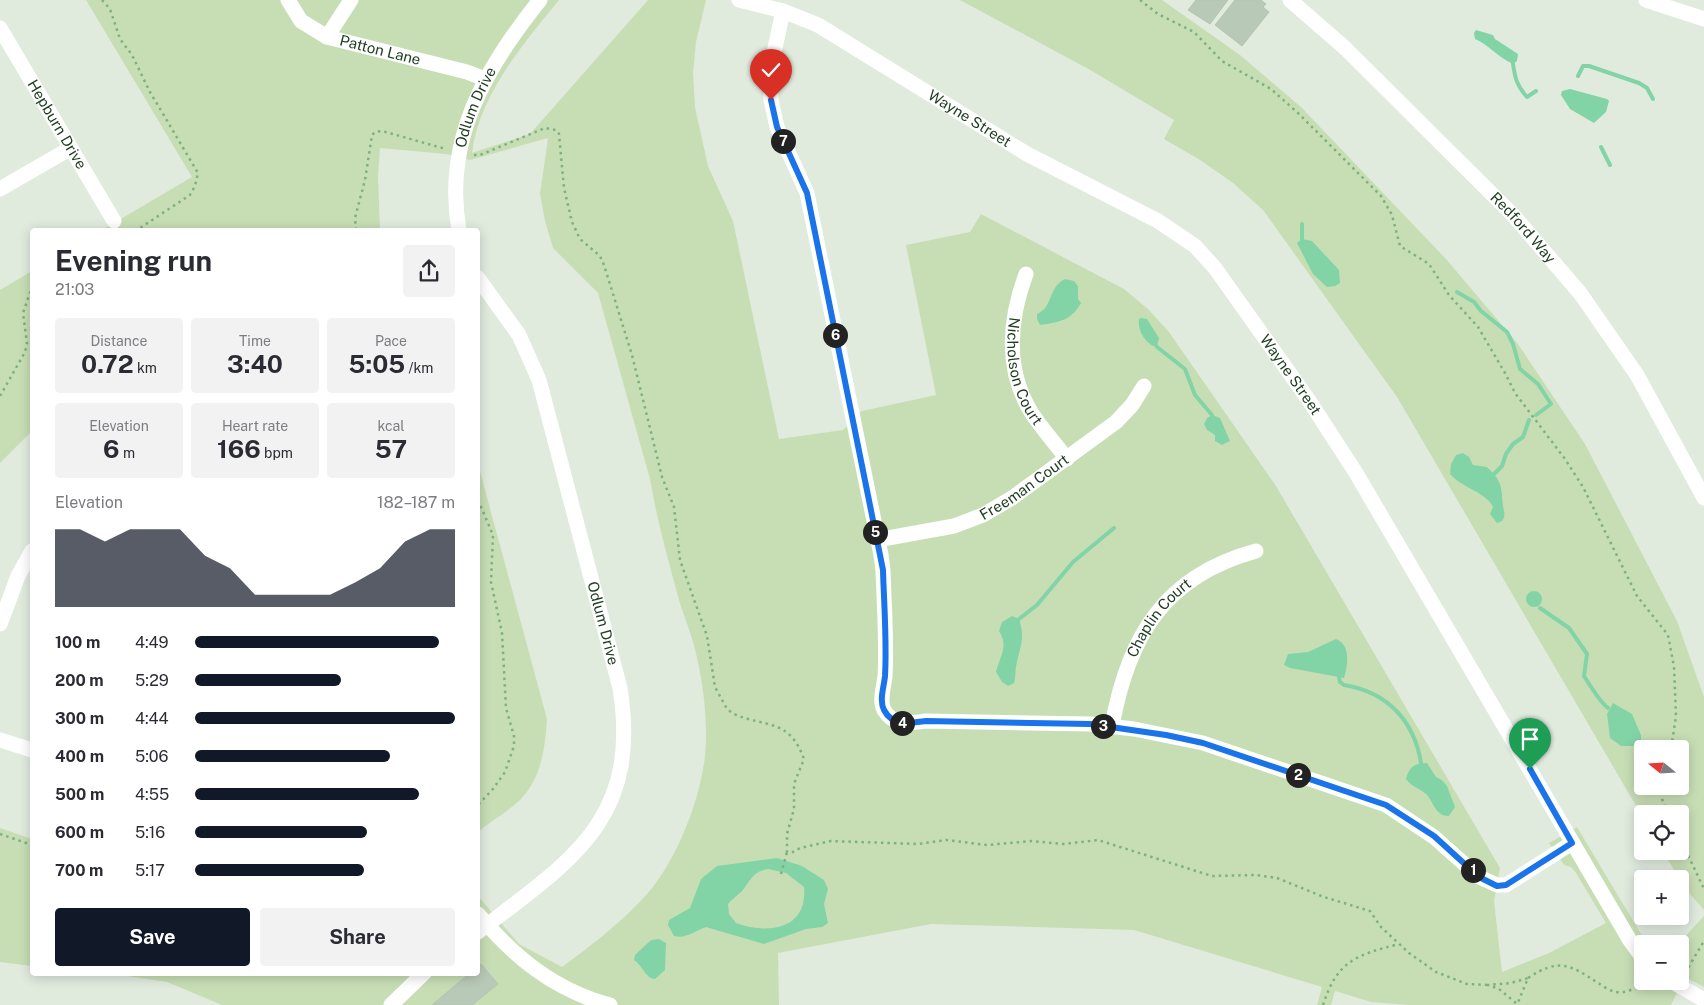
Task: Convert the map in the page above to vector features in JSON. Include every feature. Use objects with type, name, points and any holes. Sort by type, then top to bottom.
[{"type":"street","name":"Patton Lane","points":[[288,0],[300,21],[327,37],[467,72],[485,79]]},
{"type":"street","points":[[327,37],[352,0]]},
{"type":"street","name":"Odlum Drive","points":[[460,228],[455,208],[455,183],[460,152],[468,123],[485,79],[514,32],[540,0]]},
{"type":"street","name":"Wayne Street","points":[[739,0],[783,11],[818,25],[1027,154],[1171,229],[1206,257],[1310,402],[1351,466],[1634,946]]},
{"type":"street","name":"Redford Way","points":[[1290,0],[1345,48],[1513,215],[1580,293],[1637,375],[1704,498]]},
{"type":"street","points":[[1646,0],[1704,19]]},
{"type":"street","points":[[783,11],[770,72],[771,100],[777,127],[807,193],[883,570],[885,676],[882,705],[890,717],[896,722],[907,724],[926,721],[1112,726],[1203,743],[1386,805],[1434,836],[1479,877],[1497,886],[1506,885],[1572,843]]},
{"type":"street","name":"Hepburn Drive","points":[[0,28],[114,221]]},
{"type":"street","points":[[0,189],[71,148]]},
{"type":"street","name":"Nicholson Court","points":[[1026,274],[1013,317],[1014,365],[1023,397],[1066,459]]},
{"type":"street","name":"Odlum Drive","points":[[480,281],[519,335],[539,380],[620,688],[625,716],[620,773],[610,802],[598,826],[584,845],[558,870],[481,924]]},
{"type":"street","name":"Freeman Court","points":[[877,540],[954,526],[984,515],[1012,498],[1116,422],[1132,405],[1144,386]]},
{"type":"street","name":"Chaplin Court","points":[[1112,726],[1125,668],[1140,637],[1164,604],[1199,575],[1237,556],[1256,551]]},
{"type":"street","points":[[0,624],[18,576],[30,554]]},
{"type":"street","points":[[0,740],[30,749]]},
{"type":"street","points":[[481,924],[527,965],[582,1001],[610,1005]]},
{"type":"street","points":[[391,1005],[421,976]]},
{"type":"street","points":[[1687,990],[1704,1000]]},
{"type":"path","points":[[102,0],[110,9],[120,38],[132,55],[150,92],[198,173],[196,186],[190,195],[140,228]]},
{"type":"path","points":[[1140,0],[1158,14],[1194,32],[1222,61],[1271,89],[1342,154],[1381,196],[1392,215],[1400,246],[1429,264],[1449,296],[1478,327],[1506,373],[1515,393],[1566,459],[1637,596],[1668,635],[1674,667],[1676,716],[1672,740]]},
{"type":"path","points":[[356,228],[354,218],[365,180],[369,140],[376,132],[460,152]]},
{"type":"path","points":[[0,396],[25,352],[27,343],[23,313],[30,294]]},
{"type":"path","points":[[480,505],[493,535],[491,582],[502,633],[506,708],[514,736],[514,746],[505,772],[480,803]]},
{"type":"path","points":[[0,834],[30,844]]},
{"type":"path","points":[[780,874],[787,852]]},
{"type":"path","points":[[1689,857],[1704,889]]},
{"type":"path","points":[[1689,965],[1704,941]]},
{"type":"path","points":[[1323,1005],[1331,982],[1343,967],[1362,956],[1399,944]]},
{"type":"path","points":[[1528,978],[1516,1004],[1499,990],[1488,985],[1511,983],[1561,964],[1582,971],[1614,992],[1624,992],[1634,988]]},
{"type":"shaded area","points":[[86,0],[559,0],[518,52],[493,90],[476,132],[472,153],[530,134],[648,0],[706,0],[696,42],[693,73],[695,107],[708,166],[733,221],[779,439],[843,430],[862,411],[936,395],[906,245],[970,232],[981,214],[1124,289],[1148,309],[1169,332],[1276,486],[1500,868],[1494,901],[1502,972],[1549,953],[1606,923],[1576,873],[1571,867],[1564,865],[1549,843],[1577,827],[1642,935],[1634,935],[1634,990],[1678,990],[1671,1005],[1409,1005],[1371,1002],[1335,991],[1331,1005],[1317,1005],[1322,987],[1134,930],[931,924],[778,953],[779,1005],[222,1005],[167,982],[128,976],[480,976],[480,898],[519,944],[562,967],[617,924],[647,894],[668,864],[685,829],[698,791],[705,756],[706,719],[695,651],[679,600],[659,525],[650,479],[598,293],[553,248],[545,221],[540,194],[548,138],[470,160],[446,154],[380,148],[378,176],[380,228],[105,228],[192,177]]},
{"type":"shaded area","points":[[960,0],[1162,0],[1240,55],[1301,107],[1446,259],[1518,344],[1585,444],[1677,621],[1704,697],[1704,910],[1689,893],[1689,870],[1674,870],[1668,860],[1689,860],[1689,805],[1636,805],[1397,397],[1263,210],[1233,183],[1200,160],[1164,139],[1174,120],[1092,71]]},
{"type":"shaded area","points":[[1476,30],[1493,35],[1495,39],[1518,54],[1517,61],[1513,64],[1507,61],[1475,39],[1474,33]]},
{"type":"shaded area","points":[[1570,89],[1607,99],[1609,101],[1606,112],[1594,123],[1570,109],[1561,95],[1562,91]]},
{"type":"shaded area","points":[[1302,239],[1312,241],[1339,270],[1340,283],[1327,287],[1313,274],[1297,243]]},
{"type":"shaded area","points":[[30,272],[30,433],[0,463],[0,290]]},
{"type":"shaded area","points":[[1065,279],[1074,281],[1078,286],[1078,299],[1081,303],[1073,314],[1064,320],[1040,325],[1037,314],[1046,307],[1055,287]]},
{"type":"shaded area","points":[[1139,319],[1147,319],[1159,338],[1157,347],[1149,343],[1141,332]]},
{"type":"shaded area","points":[[1212,415],[1220,418],[1230,441],[1222,445],[1215,441],[1215,435],[1207,430],[1204,424],[1207,418]]},
{"type":"shaded area","points":[[1463,453],[1469,457],[1473,465],[1487,467],[1499,481],[1504,514],[1502,521],[1497,523],[1490,514],[1493,507],[1485,497],[1450,474],[1451,464],[1456,455]]},
{"type":"shaded area","points":[[480,471],[547,719],[545,740],[538,771],[528,790],[516,803],[480,830]]},
{"type":"shaded area","points":[[1531,591],[1537,591],[1542,596],[1540,605],[1531,607],[1526,602],[1526,596]]},
{"type":"shaded area","points":[[1012,616],[1019,619],[1022,638],[1014,683],[1008,686],[1002,682],[996,672],[1004,647],[999,631],[1002,622]]},
{"type":"shaded area","points":[[1336,639],[1341,642],[1346,651],[1347,667],[1344,678],[1290,668],[1284,665],[1288,654],[1308,652]]},
{"type":"shaded area","points":[[1613,703],[1632,714],[1641,735],[1641,740],[1634,740],[1634,746],[1621,746],[1610,738],[1607,714]]},
{"type":"shaded area","points":[[1427,763],[1436,777],[1447,786],[1455,807],[1449,816],[1441,814],[1426,794],[1406,779],[1413,766]]},
{"type":"shaded area","points":[[0,828],[30,838],[30,966],[0,962]]},
{"type":"shaded area","points":[[777,858],[802,866],[824,880],[828,889],[824,904],[828,923],[822,927],[806,929],[764,944],[706,927],[687,936],[674,936],[668,925],[669,920],[690,908],[701,879],[717,866]],"holes":[[[768,869],[786,873],[804,887],[804,901],[800,912],[793,920],[773,928],[749,927],[736,923],[729,914],[728,904],[741,892],[752,877],[758,872]]]},
{"type":"shaded area","points":[[1704,916],[1704,987],[1689,979],[1689,935],[1686,935]]},
{"type":"shaded area","points":[[659,939],[666,943],[665,970],[655,979],[649,977],[634,960],[635,955],[651,940]]},
{"type":"building","points":[[1196,0],[1228,0],[1210,24],[1188,10]]},
{"type":"building","points":[[1235,0],[1261,0],[1266,4],[1263,7],[1269,12],[1242,46],[1215,25]]},
{"type":"building","points":[[480,965],[498,984],[472,1005],[432,1005],[466,976],[480,976]]},
{"type":"waterway","points":[[1513,64],[1517,82],[1527,97],[1536,91]]},
{"type":"waterway","points":[[1578,76],[1583,66],[1589,66],[1639,83],[1647,88],[1653,99]]},
{"type":"waterway","points":[[1601,147],[1610,165]]},
{"type":"waterway","points":[[1302,224],[1302,239]]},
{"type":"waterway","points":[[1457,292],[1474,302],[1481,311],[1507,332],[1513,344],[1520,369],[1538,384],[1551,404],[1536,415]]},
{"type":"waterway","points":[[1157,347],[1185,369],[1195,395],[1212,415]]},
{"type":"waterway","points":[[1494,474],[1502,466],[1506,454],[1513,444],[1523,437],[1529,420]]},
{"type":"waterway","points":[[1019,619],[1037,605],[1073,562],[1114,528]]},
{"type":"waterway","points":[[1540,608],[1569,628],[1587,654],[1584,676],[1608,708]]},
{"type":"waterway","points":[[1339,677],[1340,682],[1344,685],[1373,694],[1396,710],[1412,734],[1421,763]]},
{"type":"route","points":[[771,100],[777,127],[807,193],[883,570],[885,676],[882,705],[890,717],[896,722],[907,724],[926,721],[1090,724],[1166,735],[1203,743],[1386,805],[1434,836],[1467,864],[1479,877],[1497,886],[1506,885],[1572,843],[1530,769]]}]
